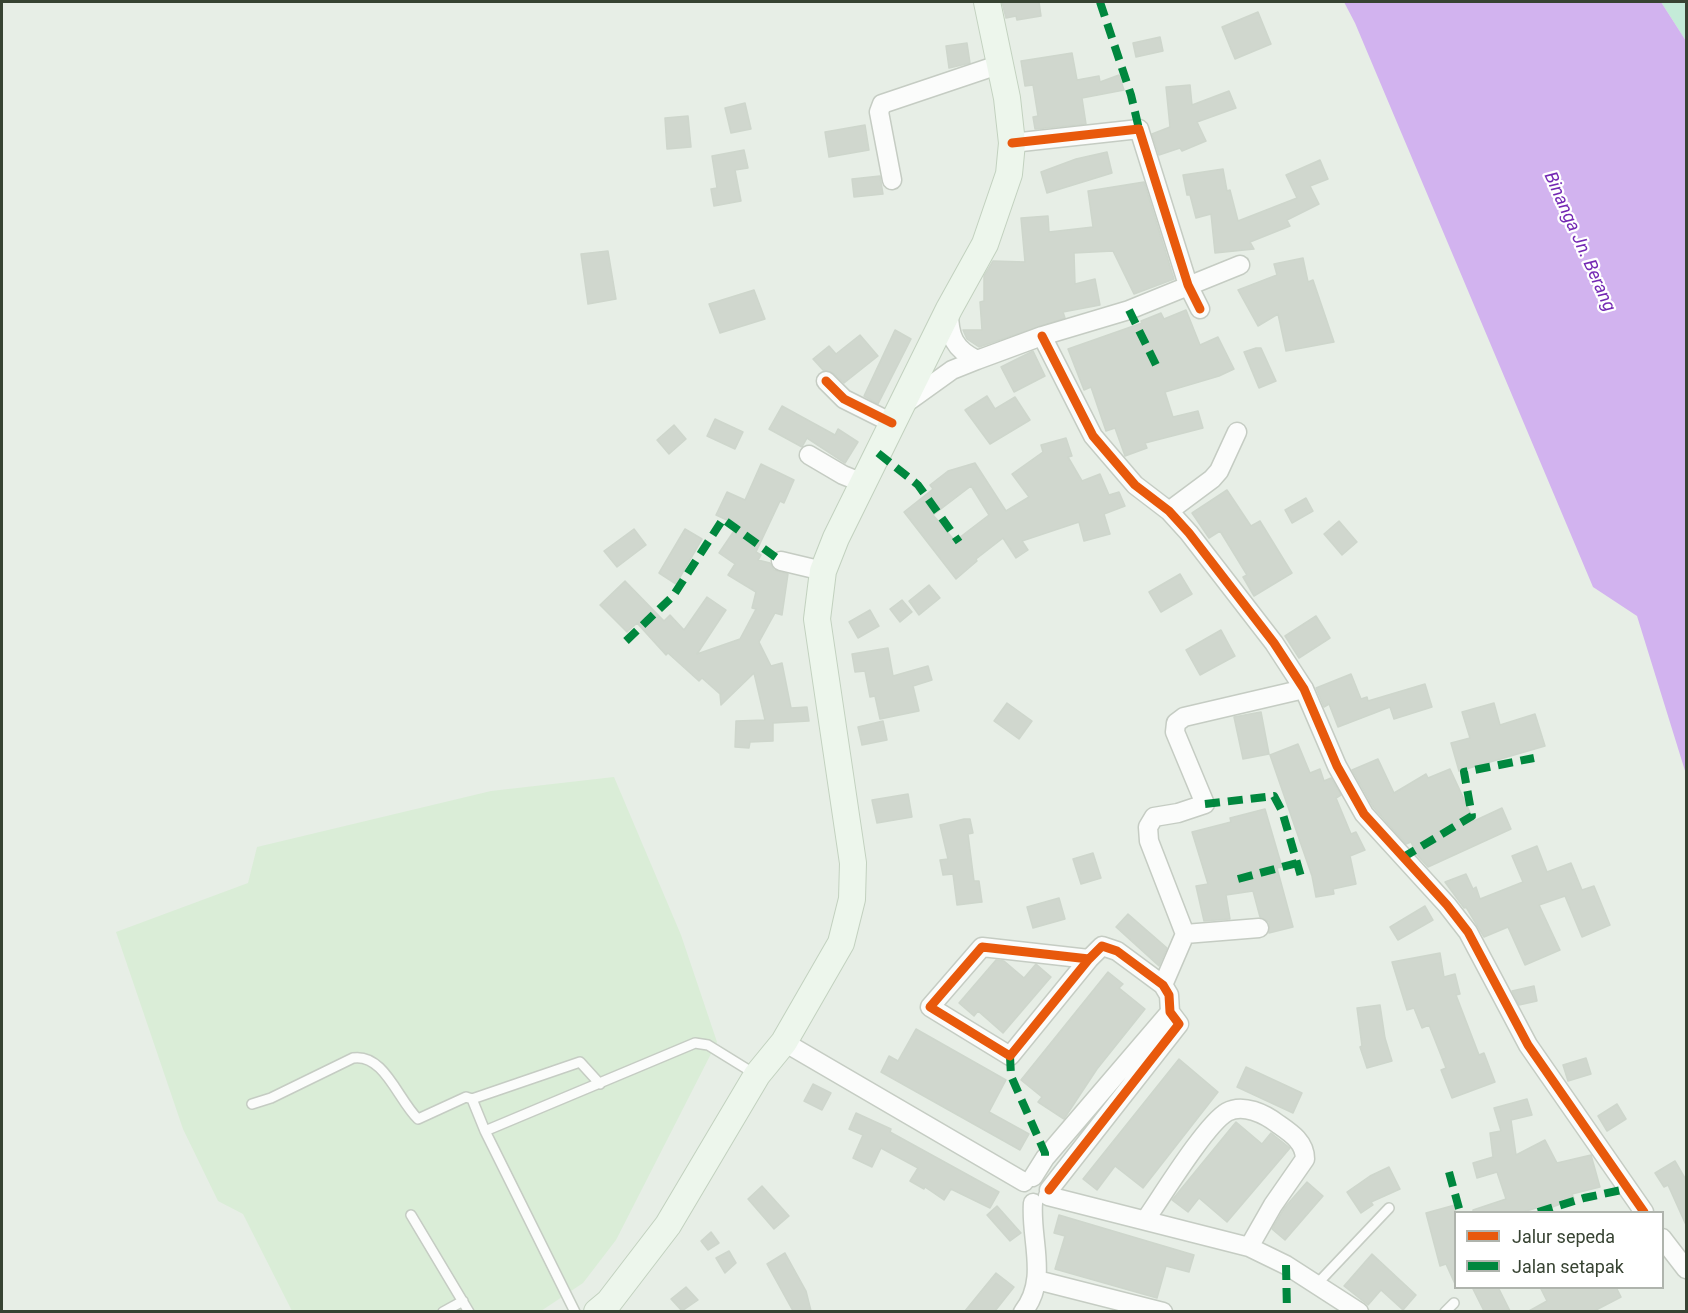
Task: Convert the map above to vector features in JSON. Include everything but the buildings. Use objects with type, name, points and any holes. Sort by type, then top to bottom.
[{"type":"main road","points":[[597,1311],[609,1302],[668,1225],[758,1075],[784,1042],[838,950],[852,899],[853,863],[817,619],[813,570],[855,480],[893,418],[985,244],[1009,174],[1012,143],[1001,64],[987,2]]},
{"type":"street","points":[[892,180],[879,112],[882,104],[1001,64]]},
{"type":"street","points":[[1012,143],[1139,129],[1188,285],[1200,309]]},
{"type":"street","points":[[825,381],[844,399],[868,412],[893,418],[952,370],[1042,336],[1129,310],[1240,265]]},
{"type":"street","points":[[949,309],[952,339],[957,348],[977,360]]},
{"type":"street","points":[[1042,336],[1093,436],[1136,485],[1169,511],[1274,643],[1304,689],[1337,766],[1364,814],[1447,905],[1468,932],[1528,1045],[1643,1211]]},
{"type":"street","points":[[1169,511],[1212,479],[1219,471],[1237,432]]},
{"type":"street","points":[[809,455],[855,480]]},
{"type":"street","points":[[781,561],[813,570]]},
{"type":"street","points":[[1163,985],[1185,934],[1149,841],[1148,827],[1154,817],[1178,813],[1205,804],[1175,732],[1176,723],[1184,717],[1304,689]]},
{"type":"street","points":[[1185,934],[1259,928]]},
{"type":"street","points":[[1023,1311],[1029,1304],[1037,1280],[1036,1246],[1031,1221],[1043,1196],[1179,1024],[1170,1012],[1169,994],[1163,985],[1110,947],[1102,946],[1010,1056],[930,1007],[982,947],[1089,959]]},
{"type":"street","points":[[1170,1012],[1045,1158],[1029,1180],[1024,1196],[1043,1196],[1146,1219],[1214,1240],[1249,1247],[1267,1254],[1359,1311]]},
{"type":"street","points":[[784,1042],[1029,1180]]},
{"type":"street","points":[[1146,1219],[1179,1170],[1221,1117],[1235,1109],[1258,1112],[1269,1117],[1302,1144],[1305,1159],[1273,1205],[1249,1247]]},
{"type":"street","points":[[1664,1245],[1686,1269]]},
{"type":"street","points":[[1037,1280],[1163,1311]]},
{"type":"lane","points":[[485,1131],[702,1042],[758,1075]]},
{"type":"lane","points":[[252,1104],[271,1098],[353,1058],[364,1057],[375,1063],[418,1119],[457,1100],[466,1097],[472,1099],[580,1062],[600,1084]]},
{"type":"lane","points":[[472,1099],[485,1131],[575,1311]]},
{"type":"lane","points":[[1316,1285],[1389,1208]]},
{"type":"lane","points":[[411,1215],[469,1311]]},
{"type":"lane","points":[[443,1311],[463,1301]]},
{"type":"lane","points":[[1445,1311],[1454,1303]]},
{"type":"shaded area","points":[[1661,2],[1686,2],[1686,41]]},
{"type":"shaded area","points":[[614,777],[681,935],[717,1042],[616,1240],[583,1283],[541,1311],[292,1311],[243,1214],[218,1201],[183,1129],[116,932],[248,883],[257,847],[491,791]]},
{"type":"water","name":"Binanga Jn. Berang","points":[[1344,2],[1661,2],[1686,41],[1686,774],[1637,616],[1593,587],[1355,23]]},
{"type":"marked path","points":[[1100,2],[1131,95],[1139,129]]},
{"type":"marked path","points":[[1129,310],[1158,369]]},
{"type":"marked path","points":[[878,453],[918,485],[959,542]]},
{"type":"marked path","points":[[626,641],[673,596],[723,519],[781,561]]},
{"type":"marked path","points":[[1402,858],[1472,816],[1464,772],[1534,758]]},
{"type":"marked path","points":[[1205,804],[1274,796],[1282,811],[1302,880]]},
{"type":"marked path","points":[[1238,879],[1297,863]]},
{"type":"marked path","points":[[1010,1056],[1011,1076],[1045,1153],[1045,1158]]},
{"type":"marked path","points":[[1449,1172],[1460,1211]]},
{"type":"marked path","points":[[1541,1211],[1584,1198],[1626,1189]]},
{"type":"marked path","points":[[1286,1265],[1287,1312]]},
{"type":"cycle path","points":[[1012,143],[1139,129],[1188,285],[1200,309]]},
{"type":"cycle path","points":[[1042,336],[1093,436],[1135,485],[1169,511],[1189,533],[1274,643],[1304,689],[1337,766],[1364,814],[1447,905],[1468,932],[1528,1045],[1643,1211]]},
{"type":"cycle path","points":[[826,381],[844,399],[892,423]]},
{"type":"cycle path","points":[[1049,1190],[1179,1024],[1170,1012],[1169,995],[1163,985],[1117,951],[1102,946],[1010,1056],[930,1007],[982,947],[1089,959]]}]
